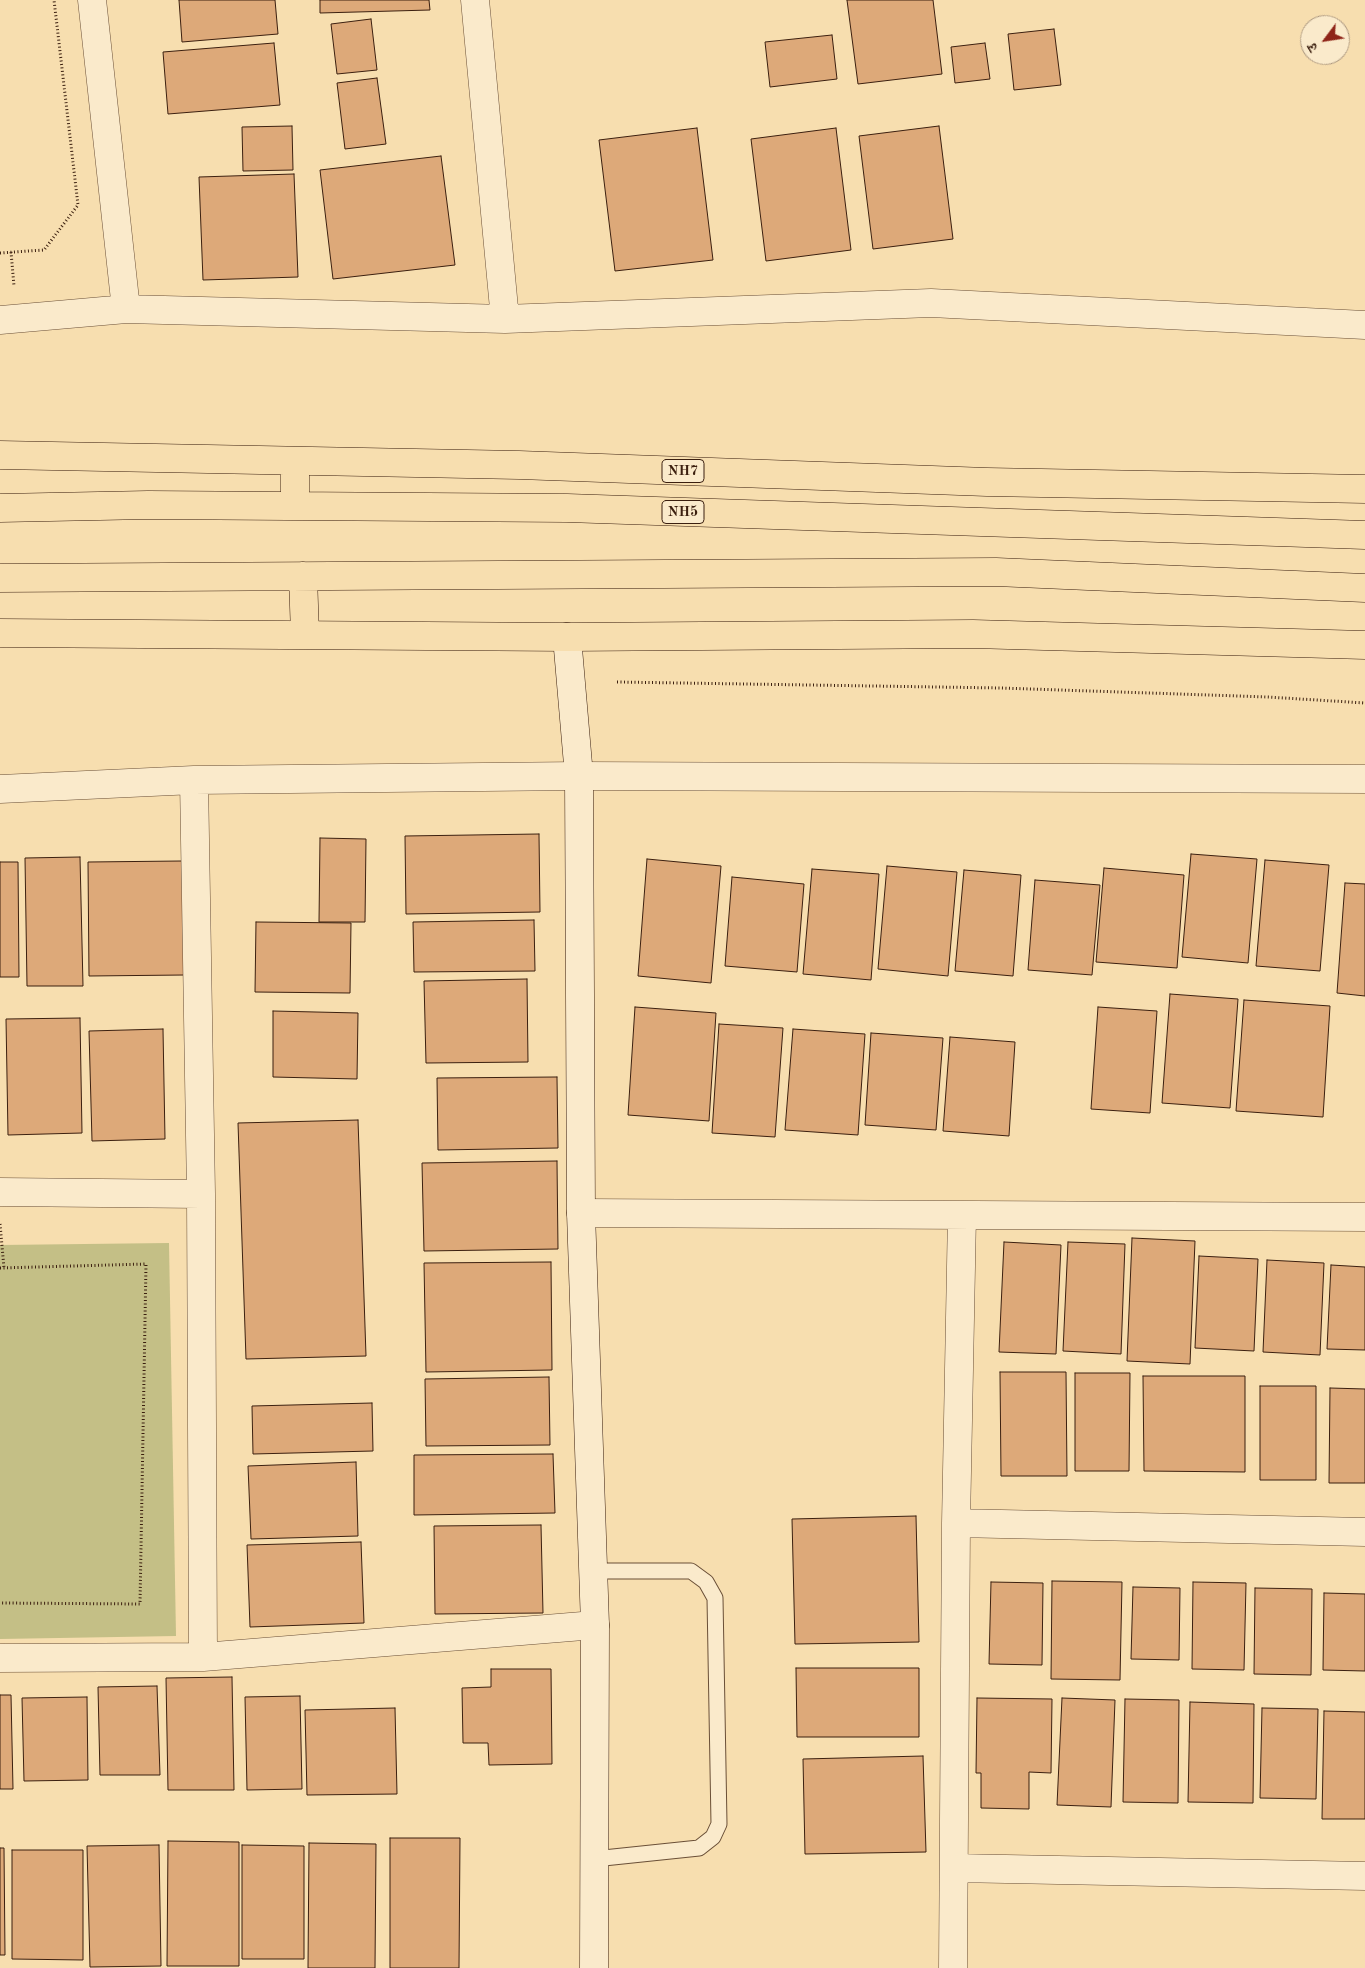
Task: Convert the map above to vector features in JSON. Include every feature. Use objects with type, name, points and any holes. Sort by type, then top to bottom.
[{"type":"highway","name":"NH7","points":[[0,455],[519,465],[977,481],[1365,489]]},
{"type":"highway","points":[[295,461],[295,506]]},
{"type":"highway","name":"NH5","points":[[0,508],[148,505],[567,508],[1365,535]]},
{"type":"highway","points":[[0,578],[996,572],[1365,588]]},
{"type":"highway","points":[[303,576],[305,635]]},
{"type":"highway","points":[[0,633],[568,637],[973,634],[1365,645]]},
{"type":"street","points":[[92,0],[126,309]]},
{"type":"street","points":[[475,0],[505,319]]},
{"type":"street","points":[[0,320],[126,309],[505,319],[931,303],[1365,325]]},
{"type":"street","points":[[568,637],[578,776],[581,1213],[595,1625],[594,1968]]},
{"type":"street","points":[[0,789],[194,780],[578,776],[1365,779]]},
{"type":"street","points":[[194,780],[201,1194],[203,1657]]},
{"type":"street","points":[[0,1192],[201,1194]]},
{"type":"street","points":[[581,1213],[1365,1218]]},
{"type":"street","points":[[953,1968],[956,1523],[962,1215]]},
{"type":"street","points":[[956,1523],[1365,1532]]},
{"type":"street","points":[[0,1658],[203,1657],[595,1625]]},
{"type":"street","points":[[954,1868],[1365,1876]]},
{"type":"lane","points":[[593,1571],[691,1571],[706,1582],[715,1598],[719,1824],[713,1836],[699,1848],[594,1859]]},
{"type":"path","points":[[0,252],[44,250],[78,206],[54,0]]},
{"type":"path","points":[[617,682],[1001,688],[1365,703]]},
{"type":"path","points":[[0,1220],[2,1268],[146,1264],[140,1604],[0,1603]]},
{"type":"shaded area","points":[[169,1243],[176,1636],[0,1639],[0,1245]]},
{"type":"building","points":[[179,0],[275,0],[278,34],[182,42]]},
{"type":"building","points":[[320,0],[429,0],[430,10],[320,13]]},
{"type":"building","points":[[847,0],[933,0],[942,74],[858,84]]},
{"type":"building","points":[[371,19],[377,70],[337,74],[331,24]]},
{"type":"building","points":[[1054,29],[1061,85],[1014,90],[1008,34]]},
{"type":"building","points":[[832,35],[837,79],[770,87],[765,42]]},
{"type":"building","points":[[274,43],[280,105],[168,114],[163,52]]},
{"type":"building","points":[[985,43],[990,79],[955,83],[951,47]]},
{"type":"building","points":[[377,78],[386,144],[345,149],[337,83]]},
{"type":"building","points":[[292,126],[293,170],[243,171],[242,127]]},
{"type":"building","points":[[939,126],[953,239],[873,249],[859,136]]},
{"type":"building","points":[[697,128],[713,260],[615,271],[599,140]]},
{"type":"building","points":[[836,128],[851,250],[766,261],[751,139]]},
{"type":"building","points":[[441,156],[455,265],[333,279],[320,170]]},
{"type":"building","points":[[294,174],[298,277],[203,280],[199,177]]},
{"type":"building","points":[[539,834],[540,912],[406,914],[405,836]]},
{"type":"building","points":[[320,838],[366,839],[365,922],[319,922]]},
{"type":"building","points":[[1191,854],[1257,859],[1248,963],[1182,957]]},
{"type":"building","points":[[80,857],[83,986],[27,986],[25,858]]},
{"type":"building","points":[[647,859],[721,866],[711,983],[638,976]]},
{"type":"building","points":[[1265,860],[1329,865],[1320,971],[1256,966]]},
{"type":"building","points":[[182,861],[184,975],[89,976],[88,862]]},
{"type":"building","points":[[0,862],[18,862],[19,977],[0,977]]},
{"type":"building","points":[[887,866],[957,872],[948,976],[878,969]]},
{"type":"building","points":[[1104,868],[1184,875],[1177,968],[1096,962]]},
{"type":"building","points":[[812,869],[879,874],[871,980],[803,974]]},
{"type":"building","points":[[964,870],[1021,875],[1013,976],[955,971]]},
{"type":"building","points":[[732,877],[804,884],[797,972],[725,966]]},
{"type":"building","points":[[1035,880],[1100,885],[1092,975],[1028,970]]},
{"type":"building","points":[[1345,883],[1365,884],[1365,996],[1337,993]]},
{"type":"building","points":[[534,920],[535,971],[414,972],[413,922]]},
{"type":"building","points":[[256,922],[351,923],[350,993],[255,992]]},
{"type":"building","points":[[527,979],[528,1062],[426,1063],[424,981]]},
{"type":"building","points":[[1170,994],[1238,999],[1230,1108],[1162,1103]]},
{"type":"building","points":[[1244,1000],[1330,1006],[1323,1117],[1236,1111]]},
{"type":"building","points":[[635,1007],[716,1013],[709,1121],[628,1115]]},
{"type":"building","points":[[1098,1007],[1157,1011],[1150,1113],[1091,1109]]},
{"type":"building","points":[[273,1011],[358,1013],[357,1079],[273,1077]]},
{"type":"building","points":[[80,1018],[82,1133],[8,1135],[6,1019]]},
{"type":"building","points":[[719,1024],[783,1028],[775,1137],[712,1133]]},
{"type":"building","points":[[163,1029],[165,1139],[92,1141],[89,1031]]},
{"type":"building","points":[[793,1029],[865,1034],[858,1135],[785,1130]]},
{"type":"building","points":[[871,1033],[943,1038],[936,1130],[865,1125]]},
{"type":"building","points":[[950,1037],[1015,1042],[1009,1136],[943,1131]]},
{"type":"building","points":[[557,1077],[558,1148],[438,1150],[437,1078]]},
{"type":"building","points":[[358,1120],[366,1356],[246,1359],[238,1123]]},
{"type":"building","points":[[557,1161],[558,1249],[424,1251],[422,1163]]},
{"type":"building","points":[[1132,1238],[1195,1241],[1190,1364],[1127,1361]]},
{"type":"building","points":[[1004,1242],[1061,1245],[1056,1354],[999,1352]]},
{"type":"building","points":[[1068,1242],[1125,1244],[1121,1354],[1063,1351]]},
{"type":"building","points":[[1199,1256],[1258,1259],[1254,1351],[1195,1348]]},
{"type":"building","points":[[1267,1260],[1324,1263],[1320,1355],[1263,1352]]},
{"type":"building","points":[[551,1262],[552,1370],[426,1372],[424,1263]]},
{"type":"building","points":[[1331,1265],[1365,1267],[1365,1350],[1327,1349]]},
{"type":"building","points":[[1000,1372],[1066,1372],[1067,1476],[1001,1476]]},
{"type":"building","points":[[1075,1373],[1130,1373],[1129,1471],[1075,1471]]},
{"type":"building","points":[[1143,1376],[1245,1376],[1245,1472],[1144,1471]]},
{"type":"building","points":[[549,1377],[550,1445],[426,1446],[425,1379]]},
{"type":"building","points":[[1260,1386],[1316,1386],[1316,1480],[1260,1480]]},
{"type":"building","points":[[1330,1388],[1365,1389],[1365,1483],[1329,1483]]},
{"type":"building","points":[[372,1403],[373,1451],[253,1454],[252,1406]]},
{"type":"building","points":[[553,1454],[555,1513],[414,1515],[414,1455]]},
{"type":"building","points":[[356,1462],[358,1536],[251,1539],[248,1466]]},
{"type":"building","points":[[916,1516],[919,1642],[795,1644],[792,1519]]},
{"type":"building","points":[[541,1525],[543,1613],[435,1614],[434,1526]]},
{"type":"building","points":[[361,1542],[364,1623],[250,1627],[247,1545]]},
{"type":"building","points":[[1052,1581],[1122,1582],[1120,1680],[1051,1679]]},
{"type":"building","points":[[991,1582],[1043,1583],[1042,1665],[989,1664]]},
{"type":"building","points":[[1193,1582],[1246,1583],[1244,1670],[1192,1669]]},
{"type":"building","points":[[1133,1587],[1180,1588],[1179,1660],[1131,1659]]},
{"type":"building","points":[[1255,1588],[1312,1589],[1311,1675],[1254,1674]]},
{"type":"building","points":[[1324,1593],[1365,1594],[1365,1671],[1323,1670]]},
{"type":"building","points":[[796,1668],[919,1668],[919,1737],[797,1737]]},
{"type":"building","points":[[491,1669],[551,1669],[552,1764],[489,1765],[488,1743],[463,1743],[462,1688],[491,1687]]},
{"type":"building","points":[[232,1677],[234,1790],[168,1790],[166,1678]]},
{"type":"building","points":[[157,1686],[160,1775],[100,1775],[98,1687]]},
{"type":"building","points":[[0,1695],[11,1695],[13,1789],[0,1789]]},
{"type":"building","points":[[300,1696],[302,1789],[247,1790],[245,1697]]},
{"type":"building","points":[[87,1697],[88,1780],[24,1781],[22,1698]]},
{"type":"building","points":[[977,1698],[1052,1699],[1051,1773],[1029,1772],[1029,1809],[981,1808],[981,1773],[976,1773]]},
{"type":"building","points":[[1062,1698],[1115,1700],[1111,1807],[1057,1805]]},
{"type":"building","points":[[1125,1699],[1179,1700],[1178,1803],[1123,1802]]},
{"type":"building","points":[[1190,1702],[1254,1704],[1253,1803],[1188,1802]]},
{"type":"building","points":[[395,1708],[397,1794],[307,1795],[305,1710]]},
{"type":"building","points":[[1262,1708],[1318,1709],[1316,1799],[1260,1798]]},
{"type":"building","points":[[1324,1711],[1365,1712],[1365,1819],[1322,1819]]},
{"type":"building","points":[[923,1756],[926,1852],[805,1854],[803,1759]]},
{"type":"building","points":[[390,1838],[460,1838],[459,1968],[390,1968]]},
{"type":"building","points":[[168,1841],[239,1842],[239,1966],[167,1966]]},
{"type":"building","points":[[309,1843],[376,1844],[375,1968],[308,1968]]},
{"type":"building","points":[[159,1845],[161,1966],[90,1967],[87,1846]]},
{"type":"building","points":[[242,1845],[304,1846],[304,1959],[242,1959]]},
{"type":"building","points":[[0,1848],[4,1848],[5,1955],[0,1955]]},
{"type":"building","points":[[12,1850],[83,1850],[83,1960],[12,1959]]}]
